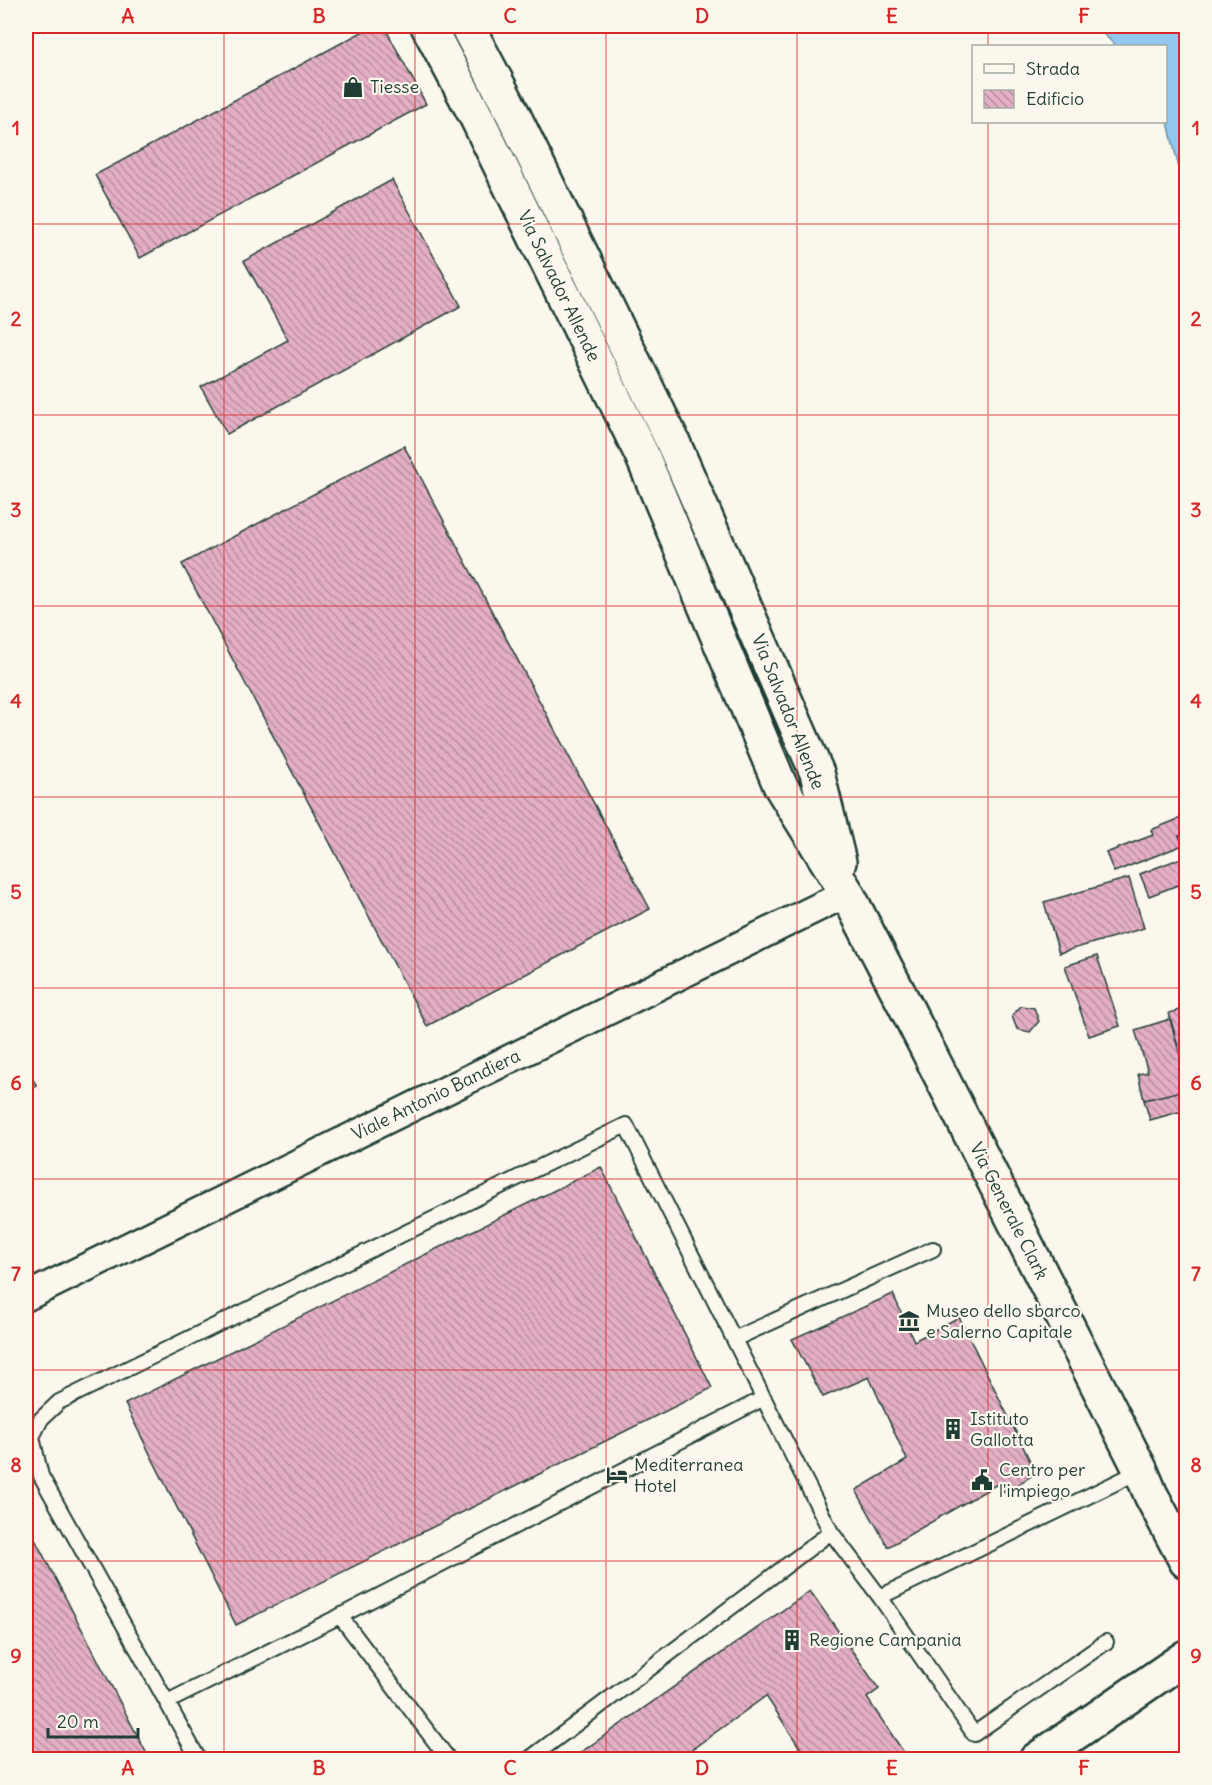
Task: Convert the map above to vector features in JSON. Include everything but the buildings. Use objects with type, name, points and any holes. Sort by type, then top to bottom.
[{"type":"main road","name":"Via Salvador Allende","points":[[428,26],[476,116],[642,454],[780,784],[847,893]]},
{"type":"main road","name":"Via Salvador Allende","points":[[467,26],[507,102],[672,440],[817,773],[847,893]]},
{"type":"main road","name":"Via Generale Clark","points":[[847,893],[1186,1562]]},
{"type":"main road","points":[[1036,1760],[1186,1657]]},
{"type":"street","name":"Viale Antonio Bandiera","points":[[26,1297],[847,893]]},
{"type":"lane","points":[[199,1760],[41,1476],[32,1437],[41,1419],[59,1402],[626,1125],[831,1532],[880,1597],[974,1734],[1106,1642]]},
{"type":"lane","points":[[734,1339],[933,1249]]},
{"type":"lane","points":[[167,1702],[764,1398]]},
{"type":"lane","points":[[880,1597],[1141,1471]]},
{"type":"lane","points":[[528,1760],[831,1532]]},
{"type":"lane","points":[[339,1616],[448,1760]]},
{"type":"water","points":[[1095,26],[1186,26],[1186,198],[1167,118],[1167,45],[1115,45]]},
{"type":"place","name":"Tiesse","points":[[353,87]]},
{"type":"place","name":"Museo dello sbarco e Salerno Capitale","points":[[909,1321]]},
{"type":"place","name":"Istituto Gallotta","points":[[953,1429]]},
{"type":"place","name":"Mediterranea Hotel","points":[[617,1475]]},
{"type":"place","name":"Centro per l'impiego","points":[[982,1480]]},
{"type":"place","name":"Regione Campania","points":[[792,1640]]}]
